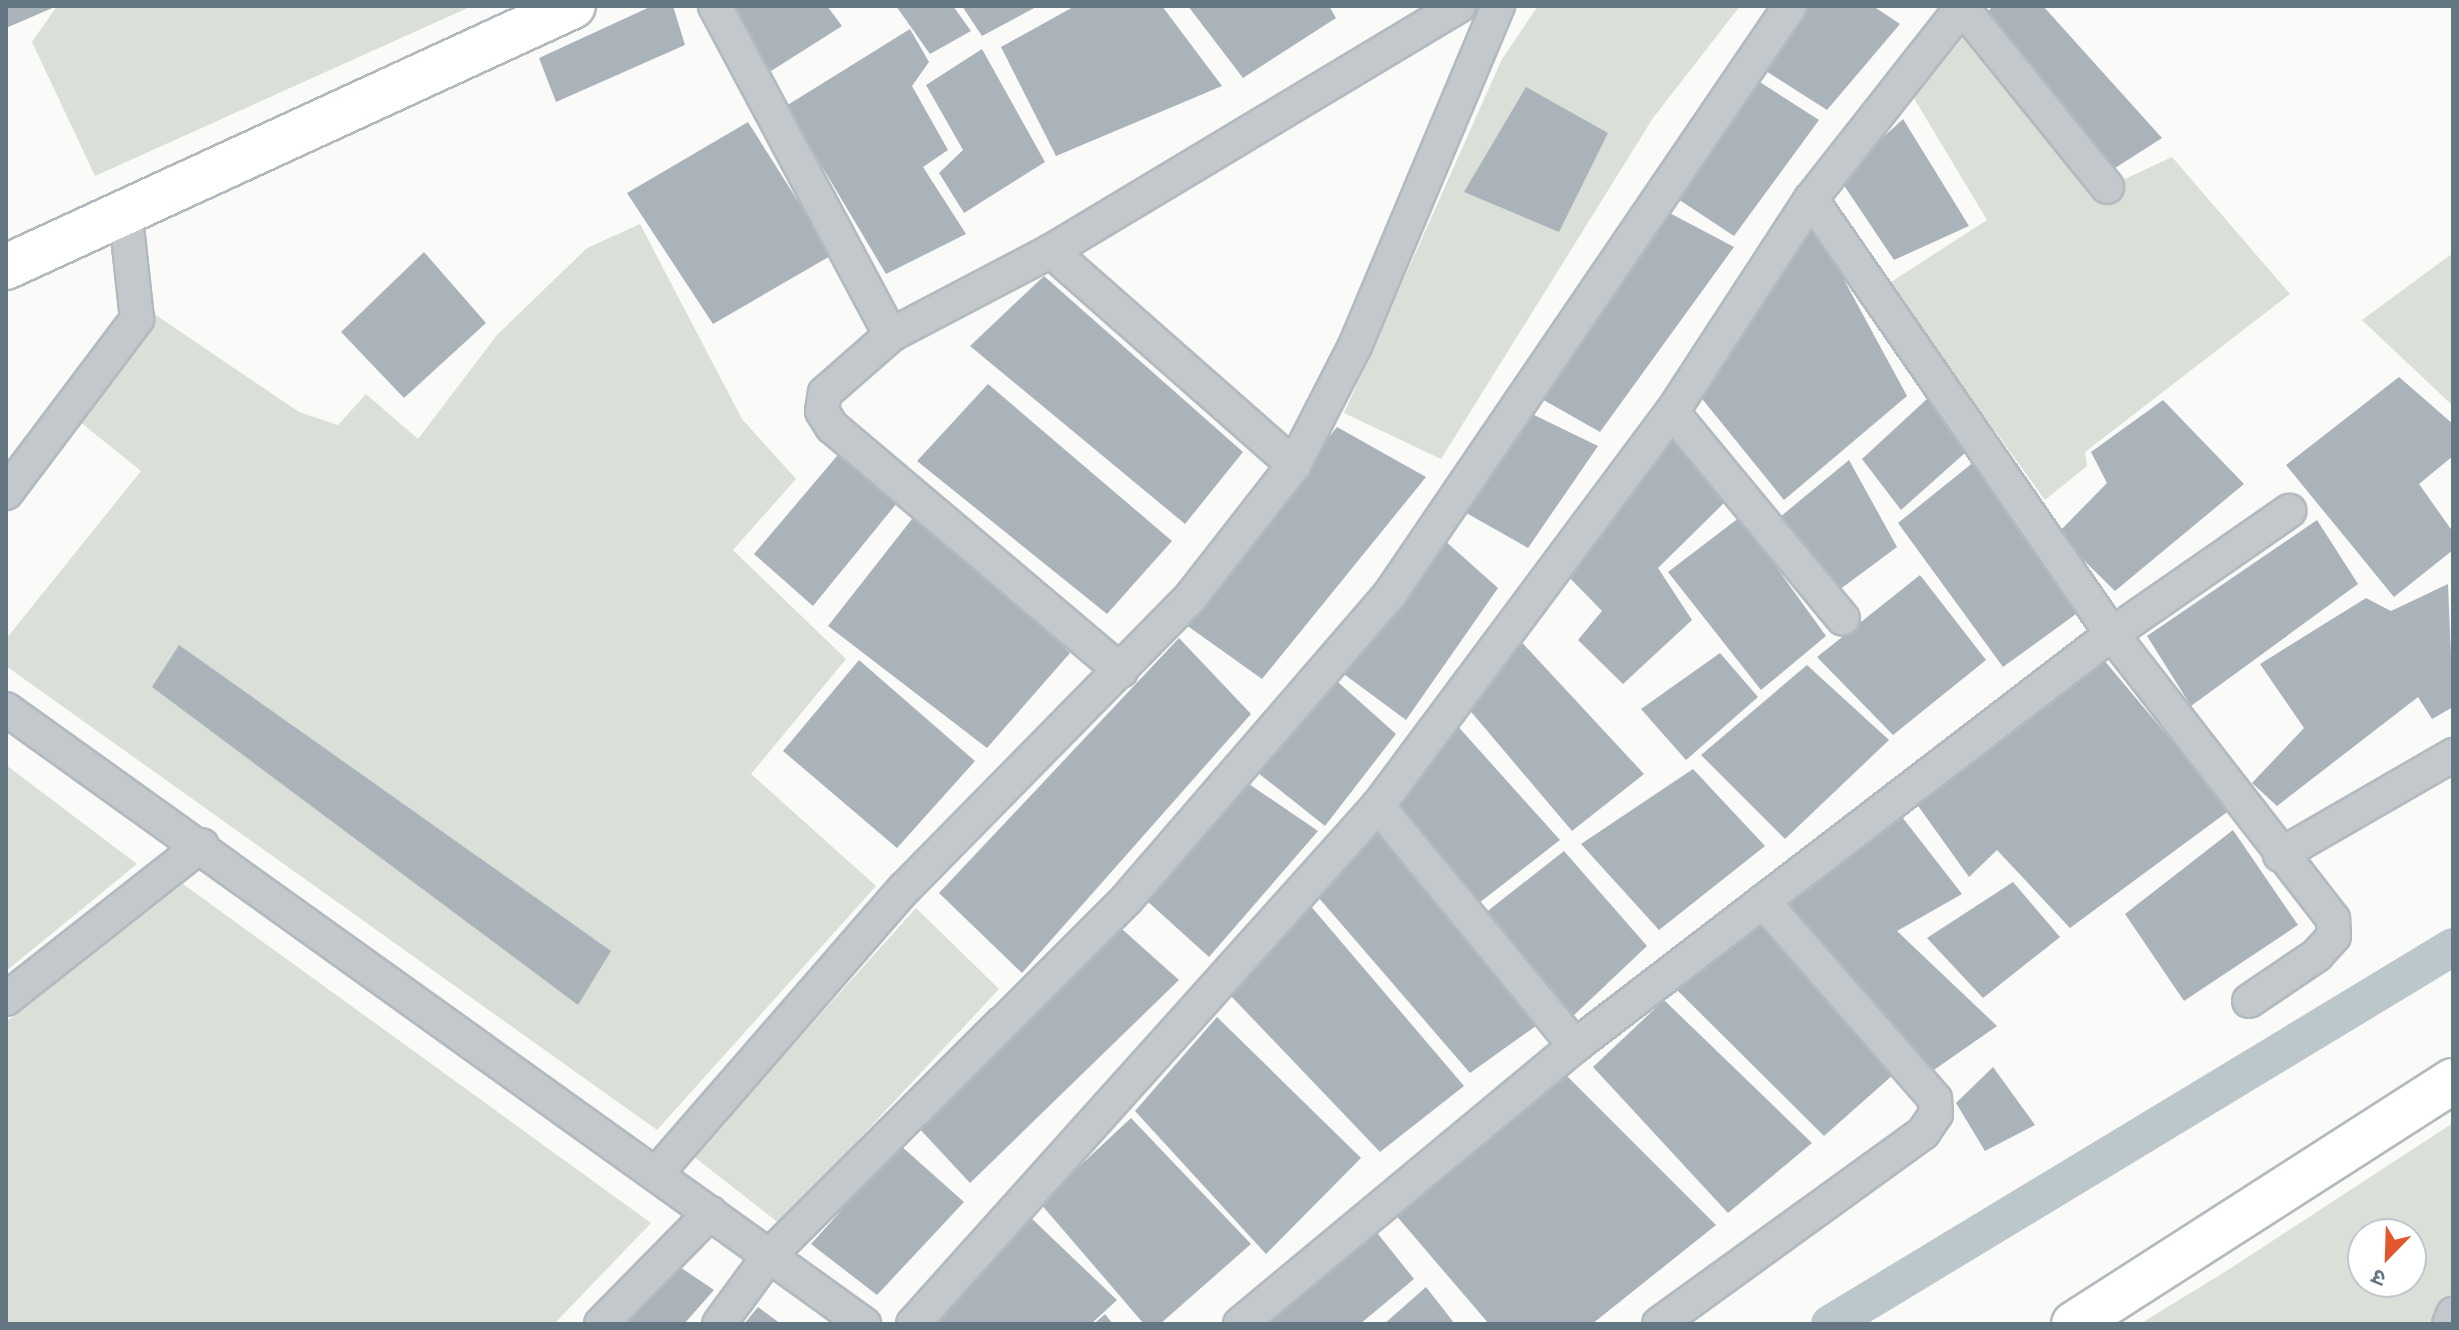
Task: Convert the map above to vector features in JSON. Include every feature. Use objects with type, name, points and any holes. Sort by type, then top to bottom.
[{"type":"street","points":[[6,267],[125,209],[573,6]]},
{"type":"street","points":[[715,6],[891,335]]},
{"type":"street","points":[[1121,671],[832,427],[822,411],[825,393],[891,335],[1051,251],[1459,6]]},
{"type":"street","points":[[719,1324],[769,1256],[1126,900],[1390,594],[1790,6]]},
{"type":"street","points":[[656,1174],[905,888],[1190,598],[1294,465],[1355,346],[1493,7]]},
{"type":"street","points":[[913,1324],[1378,806],[1672,412],[1811,199],[1962,7],[2107,187]]},
{"type":"street","points":[[1811,199],[2112,634],[2337,927],[2317,955],[2249,1001]]},
{"type":"street","points":[[6,493],[134,326],[125,209]]},
{"type":"street","points":[[1051,251],[1294,465]]},
{"type":"street","points":[[1672,412],[1843,619]]},
{"type":"street","points":[[1240,1324],[1575,1046],[2112,634],[2289,511]]},
{"type":"street","points":[[6,709],[202,845],[864,1324]]},
{"type":"street","points":[[2280,855],[2453,755]]},
{"type":"street","points":[[1378,806],[1575,1046]]},
{"type":"street","points":[[6,999],[202,845]]},
{"type":"street","points":[[1659,1324],[1923,1133],[1936,1114],[1935,1099],[1763,901]]},
{"type":"street","points":[[2074,1324],[2453,1081]]},
{"type":"street","points":[[601,1324],[710,1213]]},
{"type":"street","points":[[2449,1324],[2453,1314]]},
{"type":"shaded area","points":[[57,6],[472,6],[95,176],[32,42]]},
{"type":"shaded area","points":[[1538,6],[1740,6],[1653,118],[1441,459],[1344,413],[1502,59]]},
{"type":"shaded area","points":[[1964,21],[2099,191],[2172,157],[2290,294],[2085,452],[2087,466],[2045,500],[1888,284],[1987,220],[1909,90]]},
{"type":"shaded area","points":[[640,224],[742,419],[796,479],[733,550],[846,659],[751,774],[876,886],[657,1130],[6,666],[6,639],[141,471],[59,405],[135,301],[299,412],[338,425],[366,394],[418,439],[497,335],[587,248]]},
{"type":"shaded area","points":[[2453,253],[2453,406],[2362,320]]},
{"type":"shaded area","points":[[6,765],[137,864],[6,971]]},
{"type":"shaded area","points":[[183,884],[651,1223],[554,1324],[6,1324],[6,1022]]},
{"type":"shaded area","points":[[916,908],[999,989],[780,1224],[693,1156]]},
{"type":"shaded area","points":[[2453,1123],[2453,1324],[2140,1324],[2231,1268]]},
{"type":"building","points":[[6,6],[57,6],[6,28]]},
{"type":"building","points":[[652,6],[673,6],[685,45],[556,102],[539,58]]},
{"type":"building","points":[[726,6],[827,6],[842,26],[771,71]]},
{"type":"building","points":[[896,6],[953,6],[971,31],[930,54]]},
{"type":"building","points":[[962,6],[1038,6],[982,36]]},
{"type":"building","points":[[1075,6],[1162,6],[1222,86],[1056,156],[1001,47]]},
{"type":"building","points":[[1188,6],[1329,6],[1336,18],[1243,78]]},
{"type":"building","points":[[1804,6],[1873,6],[1900,24],[1827,110],[1761,68]]},
{"type":"building","points":[[1993,6],[2043,6],[2162,138],[2101,177],[1983,17]]},
{"type":"building","points":[[910,29],[929,62],[912,86],[948,150],[923,167],[966,234],[886,274],[786,106]]},
{"type":"building","points":[[982,49],[1045,162],[964,213],[939,173],[963,150],[926,85]]},
{"type":"building","points":[[1752,77],[1819,120],[1734,236],[1672,195]]},
{"type":"building","points":[[1526,87],[1608,133],[1559,232],[1464,192]]},
{"type":"building","points":[[1903,119],[1969,226],[1894,260],[1839,178]]},
{"type":"building","points":[[748,122],[832,255],[713,324],[627,193]]},
{"type":"building","points":[[1662,209],[1734,247],[1600,432],[1540,398]]},
{"type":"building","points":[[1810,217],[1907,396],[1784,500],[1699,395]]},
{"type":"building","points":[[424,252],[486,323],[404,398],[341,332]]},
{"type":"building","points":[[1044,276],[1243,452],[1185,524],[970,346]]},
{"type":"building","points":[[2399,377],[2453,424],[2453,456],[2419,484],[2453,532],[2453,550],[2394,597],[2286,465]]},
{"type":"building","points":[[988,384],[1172,541],[1107,614],[917,461]]},
{"type":"building","points":[[1928,398],[1966,452],[1901,510],[1862,459]]},
{"type":"building","points":[[2163,400],[2244,484],[2115,591],[2057,534],[2107,483],[2091,452]]},
{"type":"building","points":[[1528,412],[1598,446],[1528,548],[1461,510]]},
{"type":"building","points":[[1337,427],[1426,477],[1262,679],[1182,622]]},
{"type":"building","points":[[1677,435],[1724,503],[1658,568],[1692,620],[1623,684],[1578,640],[1602,611],[1563,571]]},
{"type":"building","points":[[842,450],[897,503],[813,606],[754,554]]},
{"type":"building","points":[[1849,460],[1897,547],[1835,593],[1780,517]]},
{"type":"building","points":[[1975,461],[2076,614],[2003,667],[1898,523]]},
{"type":"building","points":[[919,510],[1070,653],[987,748],[828,626]]},
{"type":"building","points":[[1740,517],[1826,636],[1761,690],[1668,572]]},
{"type":"building","points":[[2317,520],[2358,584],[2191,706],[2147,636]]},
{"type":"building","points":[[1444,540],[1498,588],[1406,720],[1337,669]]},
{"type":"building","points":[[1920,575],[1986,660],[1893,735],[1817,657]]},
{"type":"building","points":[[2448,584],[2453,707],[2432,719],[2418,697],[2277,806],[2252,783],[2304,728],[2260,664],[2366,598],[2391,611]]},
{"type":"building","points":[[1516,636],[1644,774],[1572,831],[1467,707]]},
{"type":"building","points":[[1179,638],[1251,714],[1022,973],[939,893]]},
{"type":"building","points":[[179,645],[611,951],[578,1005],[152,687]]},
{"type":"building","points":[[1720,653],[1758,697],[1686,760],[1641,709]]},
{"type":"building","points":[[2103,659],[2230,810],[2070,928],[1997,850],[1969,877],[1916,803]]},
{"type":"building","points":[[859,660],[975,761],[897,848],[783,751]]},
{"type":"building","points":[[1807,665],[1889,740],[1785,839],[1701,755]]},
{"type":"building","points":[[1330,675],[1396,734],[1325,826],[1252,768]]},
{"type":"building","points":[[1454,722],[1560,840],[1479,903],[1388,802]]},
{"type":"building","points":[[1693,769],[1765,846],[1659,930],[1581,844]]},
{"type":"building","points":[[1246,782],[1318,831],[1209,957],[1136,891]]},
{"type":"building","points":[[1899,813],[1962,894],[1897,931],[1997,1026],[1931,1072],[1774,913]]},
{"type":"building","points":[[1375,825],[1536,1026],[1470,1073],[1312,890]]},
{"type":"building","points":[[2233,830],[2298,925],[2184,1001],[2125,914]]},
{"type":"building","points":[[1564,851],[1647,946],[1572,1017],[1480,917]]},
{"type":"building","points":[[2013,882],[2060,937],[1983,998],[1927,938]]},
{"type":"building","points":[[1309,904],[1464,1086],[1380,1152],[1230,995]]},
{"type":"building","points":[[1756,918],[1894,1074],[1824,1136],[1676,989]]},
{"type":"building","points":[[1113,921],[1179,980],[970,1183],[917,1126]]},
{"type":"building","points":[[1664,1000],[1812,1143],[1728,1213],[1593,1067]]},
{"type":"building","points":[[1217,1017],[1361,1158],[1266,1254],[1135,1111]]},
{"type":"building","points":[[1993,1067],[2035,1125],[1985,1151],[1956,1103]]},
{"type":"building","points":[[1565,1074],[1716,1225],[1592,1324],[1489,1324],[1394,1213]]},
{"type":"building","points":[[1131,1118],[1251,1244],[1160,1324],[1144,1324],[1040,1203]]},
{"type":"building","points":[[900,1145],[964,1202],[877,1295],[811,1244]]},
{"type":"building","points":[[1028,1215],[1117,1300],[1091,1324],[933,1324]]},
{"type":"building","points":[[1374,1229],[1414,1279],[1360,1324],[1261,1324]]},
{"type":"building","points":[[677,1265],[714,1290],[684,1324],[618,1324]]},
{"type":"building","points":[[1426,1287],[1455,1324],[1384,1324]]},
{"type":"building","points":[[758,1307],[781,1324],[744,1324]]},
{"type":"building","points":[[1105,1314],[1113,1324],[1094,1324]]},
{"type":"waterway","points":[[1830,1324],[2453,947]]}]
